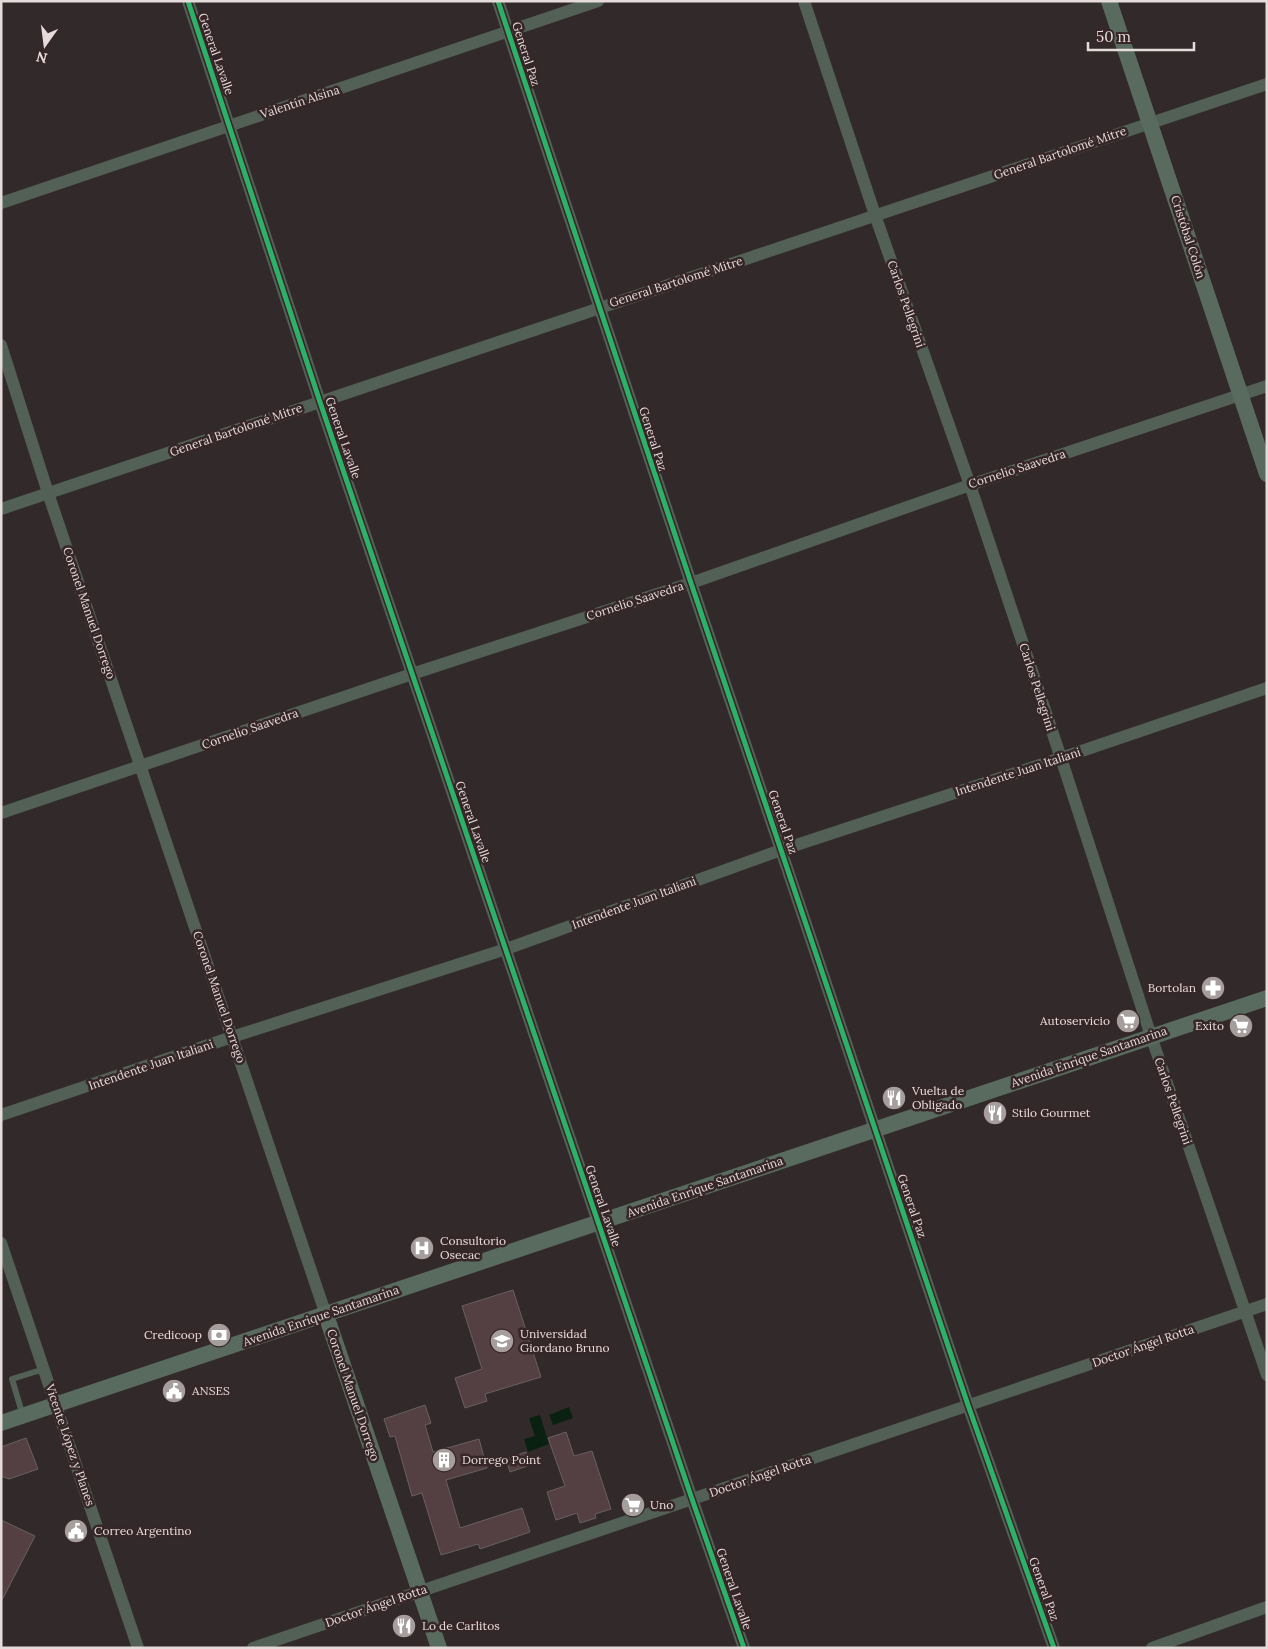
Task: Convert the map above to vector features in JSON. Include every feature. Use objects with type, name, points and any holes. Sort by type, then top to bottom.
[{"type":"main road","name":"Cristóbal Colón","points":[[1109,1],[1267,474]]},
{"type":"main road","name":"Avenida Enrique Santamarina","points":[[1,1423],[1267,998]]},
{"type":"main road","name":"Coronel Manuel Dorrego","points":[[326,1314],[439,1648]]},
{"type":"street","name":"General Lavalle","points":[[188,1],[320,402],[744,1648]]},
{"type":"street","name":"General Paz","points":[[498,1],[691,583],[968,1405],[1054,1648]]},
{"type":"street","name":"Valentín Alsina","points":[[1,203],[229,125],[509,33],[598,1]]},
{"type":"street","name":"Carlos Pellegrini","points":[[804,1],[875,216],[970,485],[1151,1036],[1267,1375]]},
{"type":"street","name":"General Bartolomé Mitre","points":[[1,509],[1267,84]]},
{"type":"street","name":"Coronel Manuel Dorrego","points":[[1,345],[48,494],[326,1314]]},
{"type":"street","name":"Cornelio Saavedra","points":[[1,813],[412,674],[691,583],[970,485],[1267,386]]},
{"type":"street","name":"Intendente Juan Italiani","points":[[1,1116],[232,1037],[506,949],[781,850],[1267,688]]},
{"type":"street","name":"Vicente López y Planes","points":[[1,1243],[138,1648]]},
{"type":"street","name":"Doctor Ángel Rotta","points":[[253,1648],[1267,1304]]},
{"type":"street","points":[[1152,1648],[1267,1607]]},
{"type":"lane","points":[[23,1416],[12,1379],[44,1369]]},
{"type":"shaded area","points":[[569,1407],[573,1418],[553,1425],[549,1415]]},
{"type":"shaded area","points":[[540,1415],[549,1444],[528,1452],[524,1439],[535,1436],[529,1418]]},
{"type":"building","name":"Universidad Giordano Bruno","points":[[513,1290],[541,1377],[485,1394],[487,1401],[465,1408],[455,1378],[482,1369],[462,1306]]},
{"type":"building","points":[[425,1405],[431,1423],[425,1425],[433,1452],[479,1439],[487,1468],[446,1480],[460,1528],[522,1508],[530,1532],[480,1549],[478,1544],[441,1555],[422,1493],[412,1496],[395,1436],[390,1437],[384,1419]]},
{"type":"building","points":[[566,1432],[574,1456],[592,1451],[611,1509],[595,1514],[596,1518],[580,1523],[577,1513],[556,1520],[547,1492],[565,1486],[548,1438]]},
{"type":"building","points":[[26,1438],[38,1469],[9,1479],[1,1476],[1,1447]]},
{"type":"building","points":[[526,1452],[530,1465],[510,1472],[506,1459]]},
{"type":"building","points":[[1,1520],[35,1536],[1,1602]]},
{"type":"cycle path","points":[[188,1],[320,402],[744,1648]]},
{"type":"cycle path","points":[[498,1],[691,583],[968,1405],[1054,1648]]},
{"type":"place","name":"Bortolan","points":[[1213,988]]},
{"type":"place","name":"Autoservicio","points":[[1128,1021]]},
{"type":"place","name":"Exito","points":[[1241,1026]]},
{"type":"place","name":"Vuelta de Obligado","points":[[894,1098]]},
{"type":"place","name":"Stilo Gourmet","points":[[995,1113]]},
{"type":"place","name":"Consultorio Osecac","points":[[422,1248]]},
{"type":"place","name":"Credicoop","points":[[219,1335]]},
{"type":"place","name":"Universidad Giordano Bruno","points":[[502,1341]]},
{"type":"place","name":"ANSES","points":[[174,1391]]},
{"type":"place","name":"Dorrego Point","points":[[444,1460]]},
{"type":"place","name":"Uno","points":[[633,1505]]},
{"type":"place","name":"Correo Argentino","points":[[76,1531]]},
{"type":"place","name":"Lo de Carlitos","points":[[404,1626]]}]
